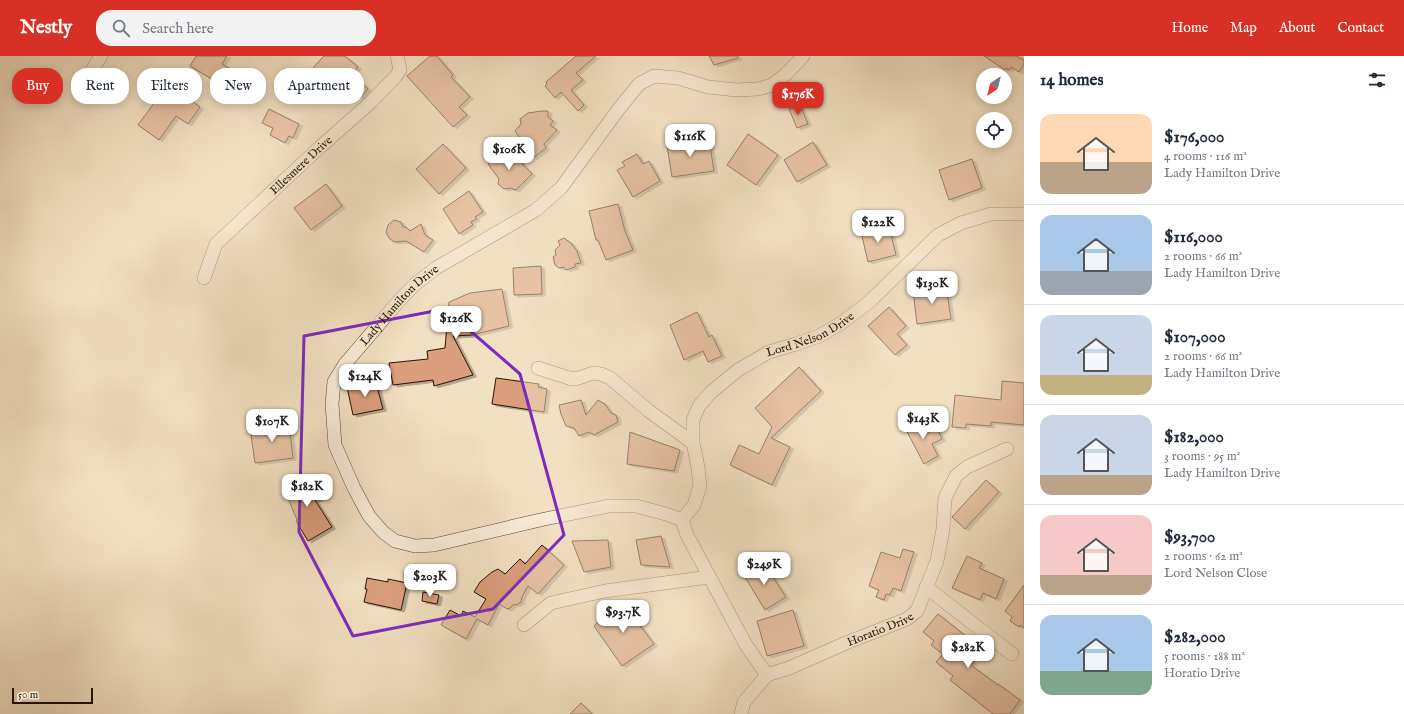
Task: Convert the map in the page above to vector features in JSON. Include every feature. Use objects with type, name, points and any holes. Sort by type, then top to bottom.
[{"type":"street","points":[[93,68],[101,56]]},
{"type":"street","name":"Ellesmere Drive","points":[[204,278],[216,244],[376,97],[400,70],[397,56]]},
{"type":"street","name":"Lady Hamilton Drive","points":[[682,520],[636,506],[609,506],[540,520],[434,545],[414,546],[395,541],[383,532],[369,516],[354,488],[335,445],[332,404],[334,382],[345,364],[414,285],[436,268],[536,210],[561,188],[618,110],[639,84],[654,76],[678,78],[708,87],[738,90],[758,89],[772,85],[786,74],[803,56]]},
{"type":"street","name":"Lord Nelson Drive","points":[[682,520],[694,505],[700,486],[693,443],[693,420],[699,406],[710,393],[738,370],[770,352],[819,336],[840,324],[868,302],[938,235],[961,223],[991,214],[1024,214]]},
{"type":"street","points":[[538,368],[572,379],[593,373],[601,374],[610,378],[649,411],[693,443]]},
{"type":"street","name":"Horatio Drive","points":[[767,675],[789,668],[846,643],[907,619],[917,611],[937,561],[943,529],[945,498],[956,476],[967,467],[1007,449]]},
{"type":"street","points":[[682,520],[687,535],[746,645],[767,675],[744,702],[741,714]]},
{"type":"street","points":[[524,625],[551,603],[605,591],[709,577]]},
{"type":"street","points":[[926,587],[1012,654]]},
{"type":"highlighted area","points":[[445,309],[520,374],[564,535],[493,609],[353,636],[299,532],[304,336]]},
{"type":"building","points":[[196,56],[227,56],[222,64],[229,68],[210,68],[210,78],[202,73],[202,68],[193,68],[190,66]]},
{"type":"building","points":[[324,56],[345,56],[358,67],[357,68],[313,68]]},
{"type":"building","points":[[430,56],[437,56],[453,75],[451,77],[470,97],[459,107],[467,115],[453,127],[407,76]]},
{"type":"building","points":[[576,56],[596,56],[576,73],[583,80],[571,90],[584,105],[578,111],[561,92],[555,98],[545,86],[547,84],[546,82]]},
{"type":"building","points":[[709,56],[738,56],[738,58],[714,65]]},
{"type":"building","points":[[984,56],[1016,56],[1024,60],[1024,64],[1019,72],[1011,67],[1002,68]]},
{"type":"building","points":[[364,85],[368,89],[364,94]]},
{"type":"building","points":[[153,104],[196,104],[200,107],[188,124],[176,116],[159,140],[138,125]]},
{"type":"building","points":[[800,105],[808,124],[797,128],[789,109]]},
{"type":"building","points":[[269,109],[299,124],[293,138],[289,136],[285,143],[270,135],[273,128],[262,123]]},
{"type":"building","points":[[548,111],[548,117],[553,121],[550,125],[557,130],[544,144],[546,148],[533,158],[515,131],[521,124],[520,119],[528,113]]},
{"type":"building","points":[[748,134],[778,155],[756,185],[727,165]]},
{"type":"building","points":[[709,140],[714,171],[672,177],[667,146]]},
{"type":"building","points":[[813,142],[827,165],[797,182],[784,160]]},
{"type":"building","points":[[443,144],[466,168],[439,194],[416,169]]},
{"type":"building","points":[[507,148],[532,174],[516,190],[510,188],[504,189],[498,184],[499,179],[488,164],[495,159],[501,151],[505,152]]},
{"type":"building","points":[[637,154],[643,164],[649,161],[660,181],[633,197],[617,170],[625,166],[622,162]]},
{"type":"building","points":[[972,159],[982,188],[949,200],[939,170]]},
{"type":"building","points":[[326,184],[342,206],[311,230],[294,208]]},
{"type":"building","points":[[469,191],[483,212],[475,217],[477,219],[471,222],[473,225],[459,234],[443,209]]},
{"type":"building","points":[[618,204],[625,231],[633,250],[606,260],[598,240],[596,240],[589,211]]},
{"type":"building","points":[[394,220],[401,222],[403,227],[406,227],[410,231],[421,224],[425,235],[433,240],[424,252],[406,241],[394,242],[389,238],[386,232],[388,225]]},
{"type":"building","points":[[889,226],[896,255],[868,262],[861,232]]},
{"type":"building","points":[[564,238],[571,243],[577,251],[581,263],[575,264],[575,267],[566,270],[564,267],[559,268],[555,265],[553,257],[556,255],[555,250],[560,245],[558,241]]},
{"type":"building","points":[[541,266],[542,294],[514,295],[513,268]]},
{"type":"building","points":[[946,286],[951,319],[917,324],[913,291]]},
{"type":"building","points":[[502,289],[509,326],[472,335],[453,336],[473,375],[434,386],[433,380],[393,385],[389,363],[428,359],[427,351],[445,348],[449,302],[470,293]]},
{"type":"building","points":[[889,307],[906,326],[897,334],[907,345],[895,355],[868,326]]},
{"type":"building","points":[[697,312],[709,337],[712,335],[722,356],[708,362],[703,351],[684,360],[670,325]]},
{"type":"building","points":[[799,367],[821,391],[771,438],[790,447],[772,485],[730,465],[739,445],[759,454],[772,427],[755,408]]},
{"type":"building","points":[[496,378],[539,384],[538,387],[547,389],[544,412],[492,404]]},
{"type":"building","points":[[375,379],[383,409],[353,415],[347,387]]},
{"type":"building","points":[[1002,381],[1024,383],[1024,425],[991,422],[991,426],[966,424],[966,428],[952,427],[955,395],[1001,400]]},
{"type":"building","points":[[581,400],[586,415],[598,400],[605,404],[611,413],[616,415],[618,422],[594,435],[589,432],[579,436],[574,428],[566,426],[559,405]]},
{"type":"building","points":[[919,419],[927,433],[937,428],[942,439],[932,444],[938,456],[924,464],[904,426]]},
{"type":"building","points":[[289,423],[293,458],[255,463],[250,428]]},
{"type":"building","points":[[630,432],[680,450],[674,471],[627,464]]},
{"type":"building","points":[[309,475],[319,499],[315,500],[332,527],[308,541],[296,521],[297,520],[283,486]]},
{"type":"building","points":[[986,480],[999,492],[965,529],[952,517]]},
{"type":"building","points":[[661,536],[670,567],[641,565],[636,540]]},
{"type":"building","points":[[608,540],[611,567],[584,572],[572,541]]},
{"type":"building","points":[[542,545],[564,565],[538,594],[528,586],[521,602],[516,605],[514,604],[507,609],[499,604],[488,625],[477,619],[466,639],[441,625],[450,610],[461,616],[463,611],[475,617],[486,599],[474,592],[480,582],[498,569],[505,574],[520,559],[525,564]]},
{"type":"building","points":[[903,549],[914,552],[901,591],[893,588],[890,595],[886,594],[884,600],[876,597],[879,590],[869,586],[881,552],[900,558]]},
{"type":"building","points":[[967,556],[982,563],[979,568],[1004,579],[996,599],[983,593],[980,600],[952,588]]},
{"type":"building","points":[[763,562],[786,597],[765,610],[743,574]]},
{"type":"building","points":[[367,578],[388,582],[388,579],[407,583],[401,610],[364,602],[367,589],[365,589]]},
{"type":"building","points":[[1024,585],[1024,628],[1020,625],[1019,627],[1010,621],[1012,617],[1005,611]]},
{"type":"building","points":[[423,592],[439,595],[437,604],[422,601]]},
{"type":"building","points":[[621,601],[654,644],[622,666],[594,626]]},
{"type":"building","points":[[793,610],[804,646],[767,656],[757,621]]},
{"type":"building","points":[[938,614],[972,641],[962,653],[974,662],[972,666],[1020,700],[1010,714],[993,714],[950,680],[953,676],[936,662],[943,654],[931,645],[934,641],[923,632]]},
{"type":"building","points":[[581,703],[592,714],[570,714]]}]
